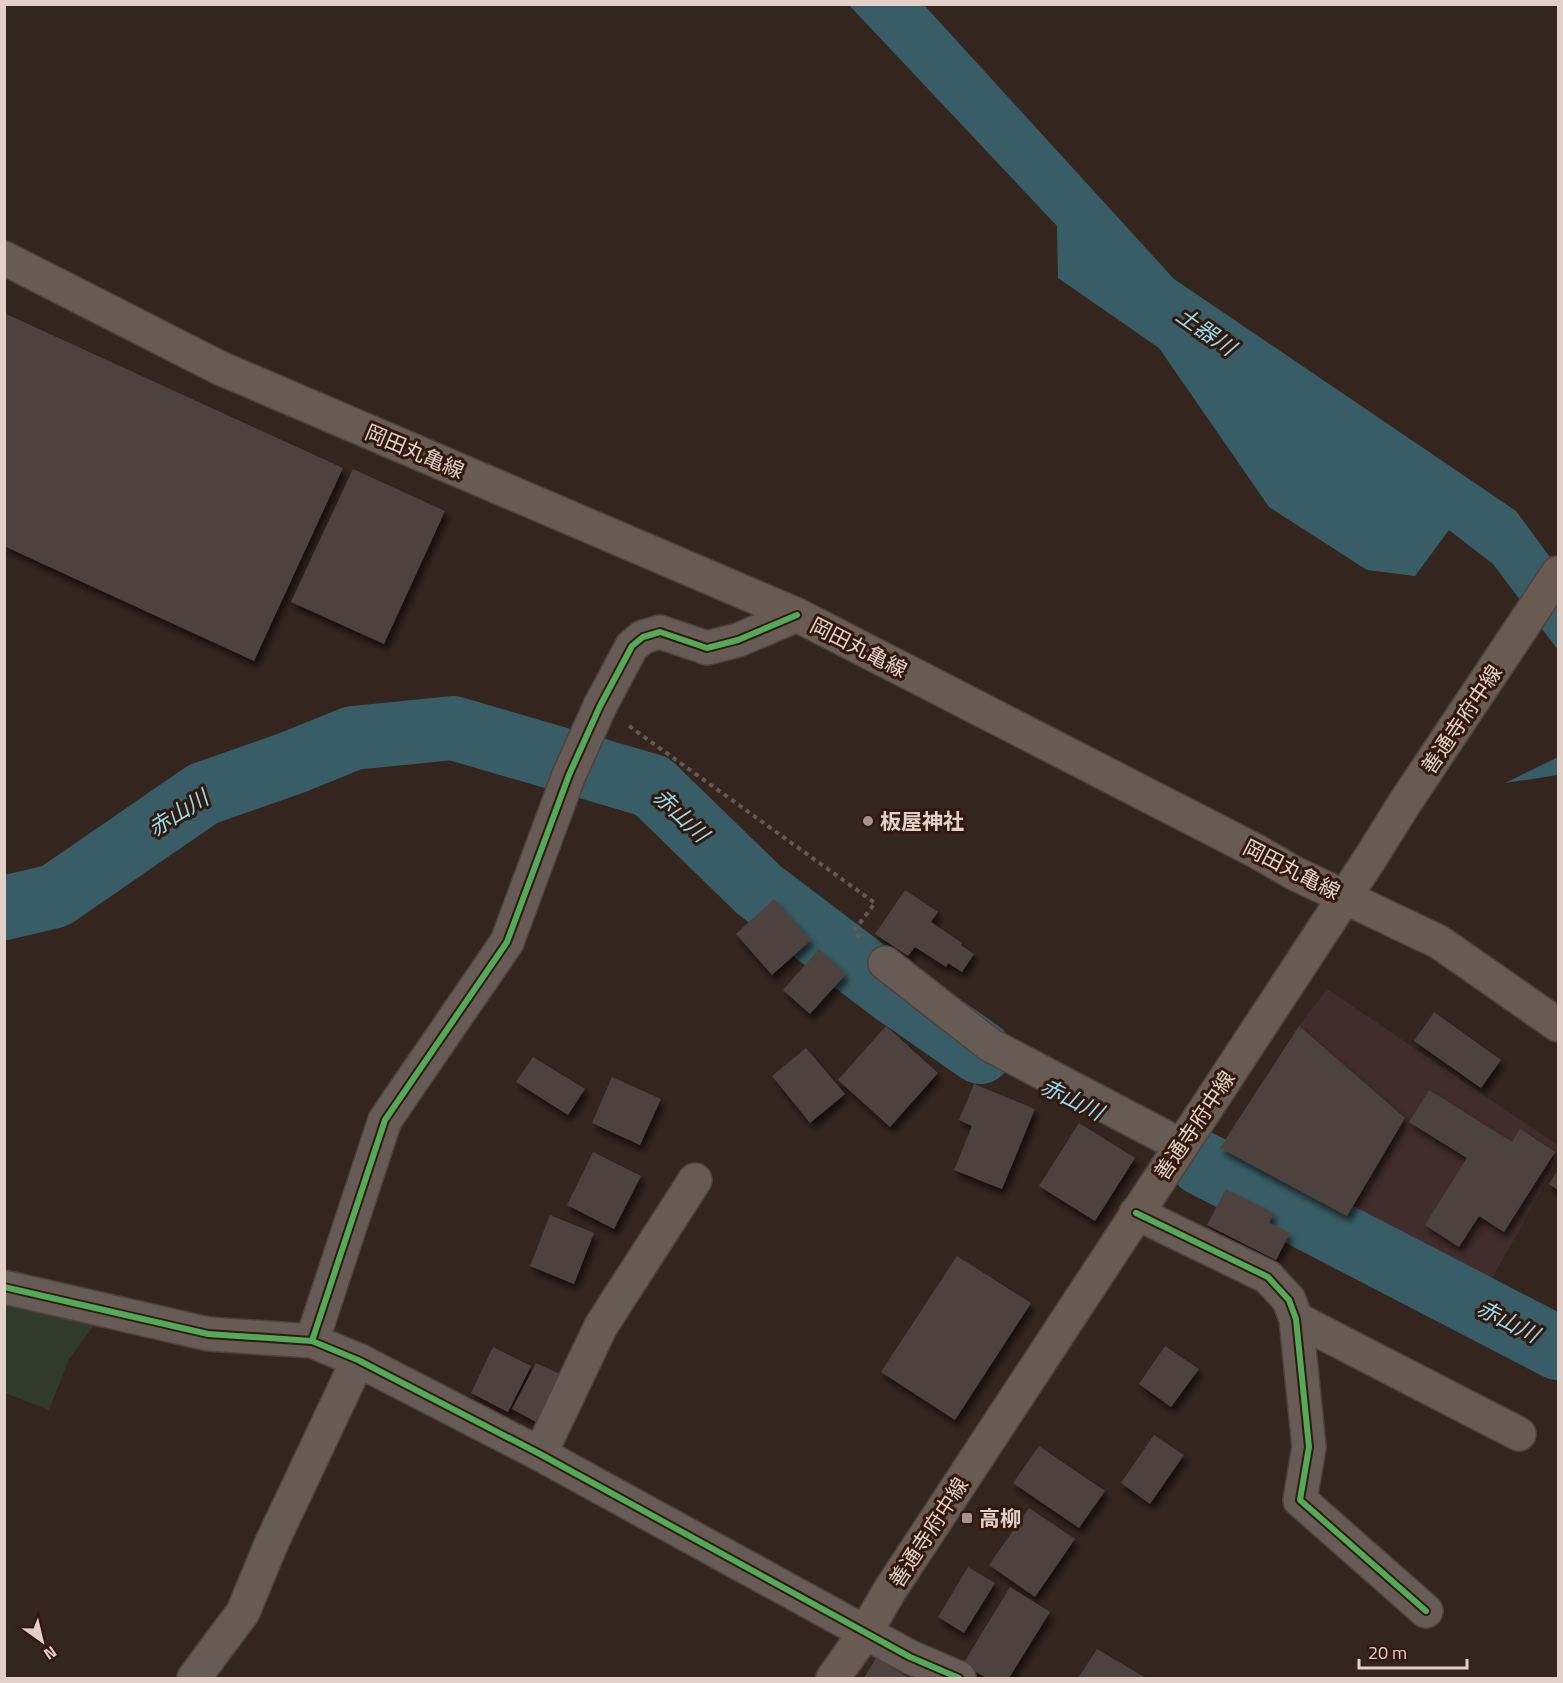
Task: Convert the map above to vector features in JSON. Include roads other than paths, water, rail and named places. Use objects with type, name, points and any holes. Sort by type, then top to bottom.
[{"type":"main road","name":"岡田丸亀線","points":[[4,258],[220,368],[797,615],[1256,851],[1294,873],[1439,942],[1558,1025]]},
{"type":"main road","name":"善通寺府中線","points":[[833,1678],[865,1633],[899,1576],[1180,1145],[1558,573]]},
{"type":"street","points":[[312,1341],[385,1120],[507,942],[574,766],[600,706],[632,646],[643,637],[660,632],[707,648],[738,640],[797,615]]},
{"type":"street","points":[[885,963],[990,1045],[1180,1145]]},
{"type":"street","points":[[540,1454],[601,1326],[695,1180]]},
{"type":"street","points":[[1136,1213],[1269,1277],[1289,1300],[1296,1318],[1309,1447],[1300,1500],[1426,1611]]},
{"type":"street","points":[[4,1287],[207,1334],[312,1341],[358,1360],[540,1454],[910,1658],[959,1678]]},
{"type":"street","points":[[1296,1318],[1520,1434]]},
{"type":"street","points":[[194,1678],[243,1612],[272,1542],[358,1360]]},
{"type":"water","name":"土器川","points":[[849,5],[924,5],[1174,279],[1516,511],[1558,568],[1558,650],[1493,564],[1449,530],[1415,576],[1367,570],[1269,507],[1159,348],[1058,278],[1057,226]]},
{"type":"water","points":[[1558,757],[1558,775],[1505,783]]},
{"type":"waterway","name":"赤山川","points":[[4,908],[55,896],[203,794],[294,762],[353,738],[453,728],[652,786],[759,890],[895,993],[980,1052]]},
{"type":"waterway","name":"赤山川","points":[[1201,1163],[1558,1348]]},
{"type":"place","name":"板屋神社","points":[[868,821]]},
{"type":"place","name":"高柳","points":[[967,1518]]}]
